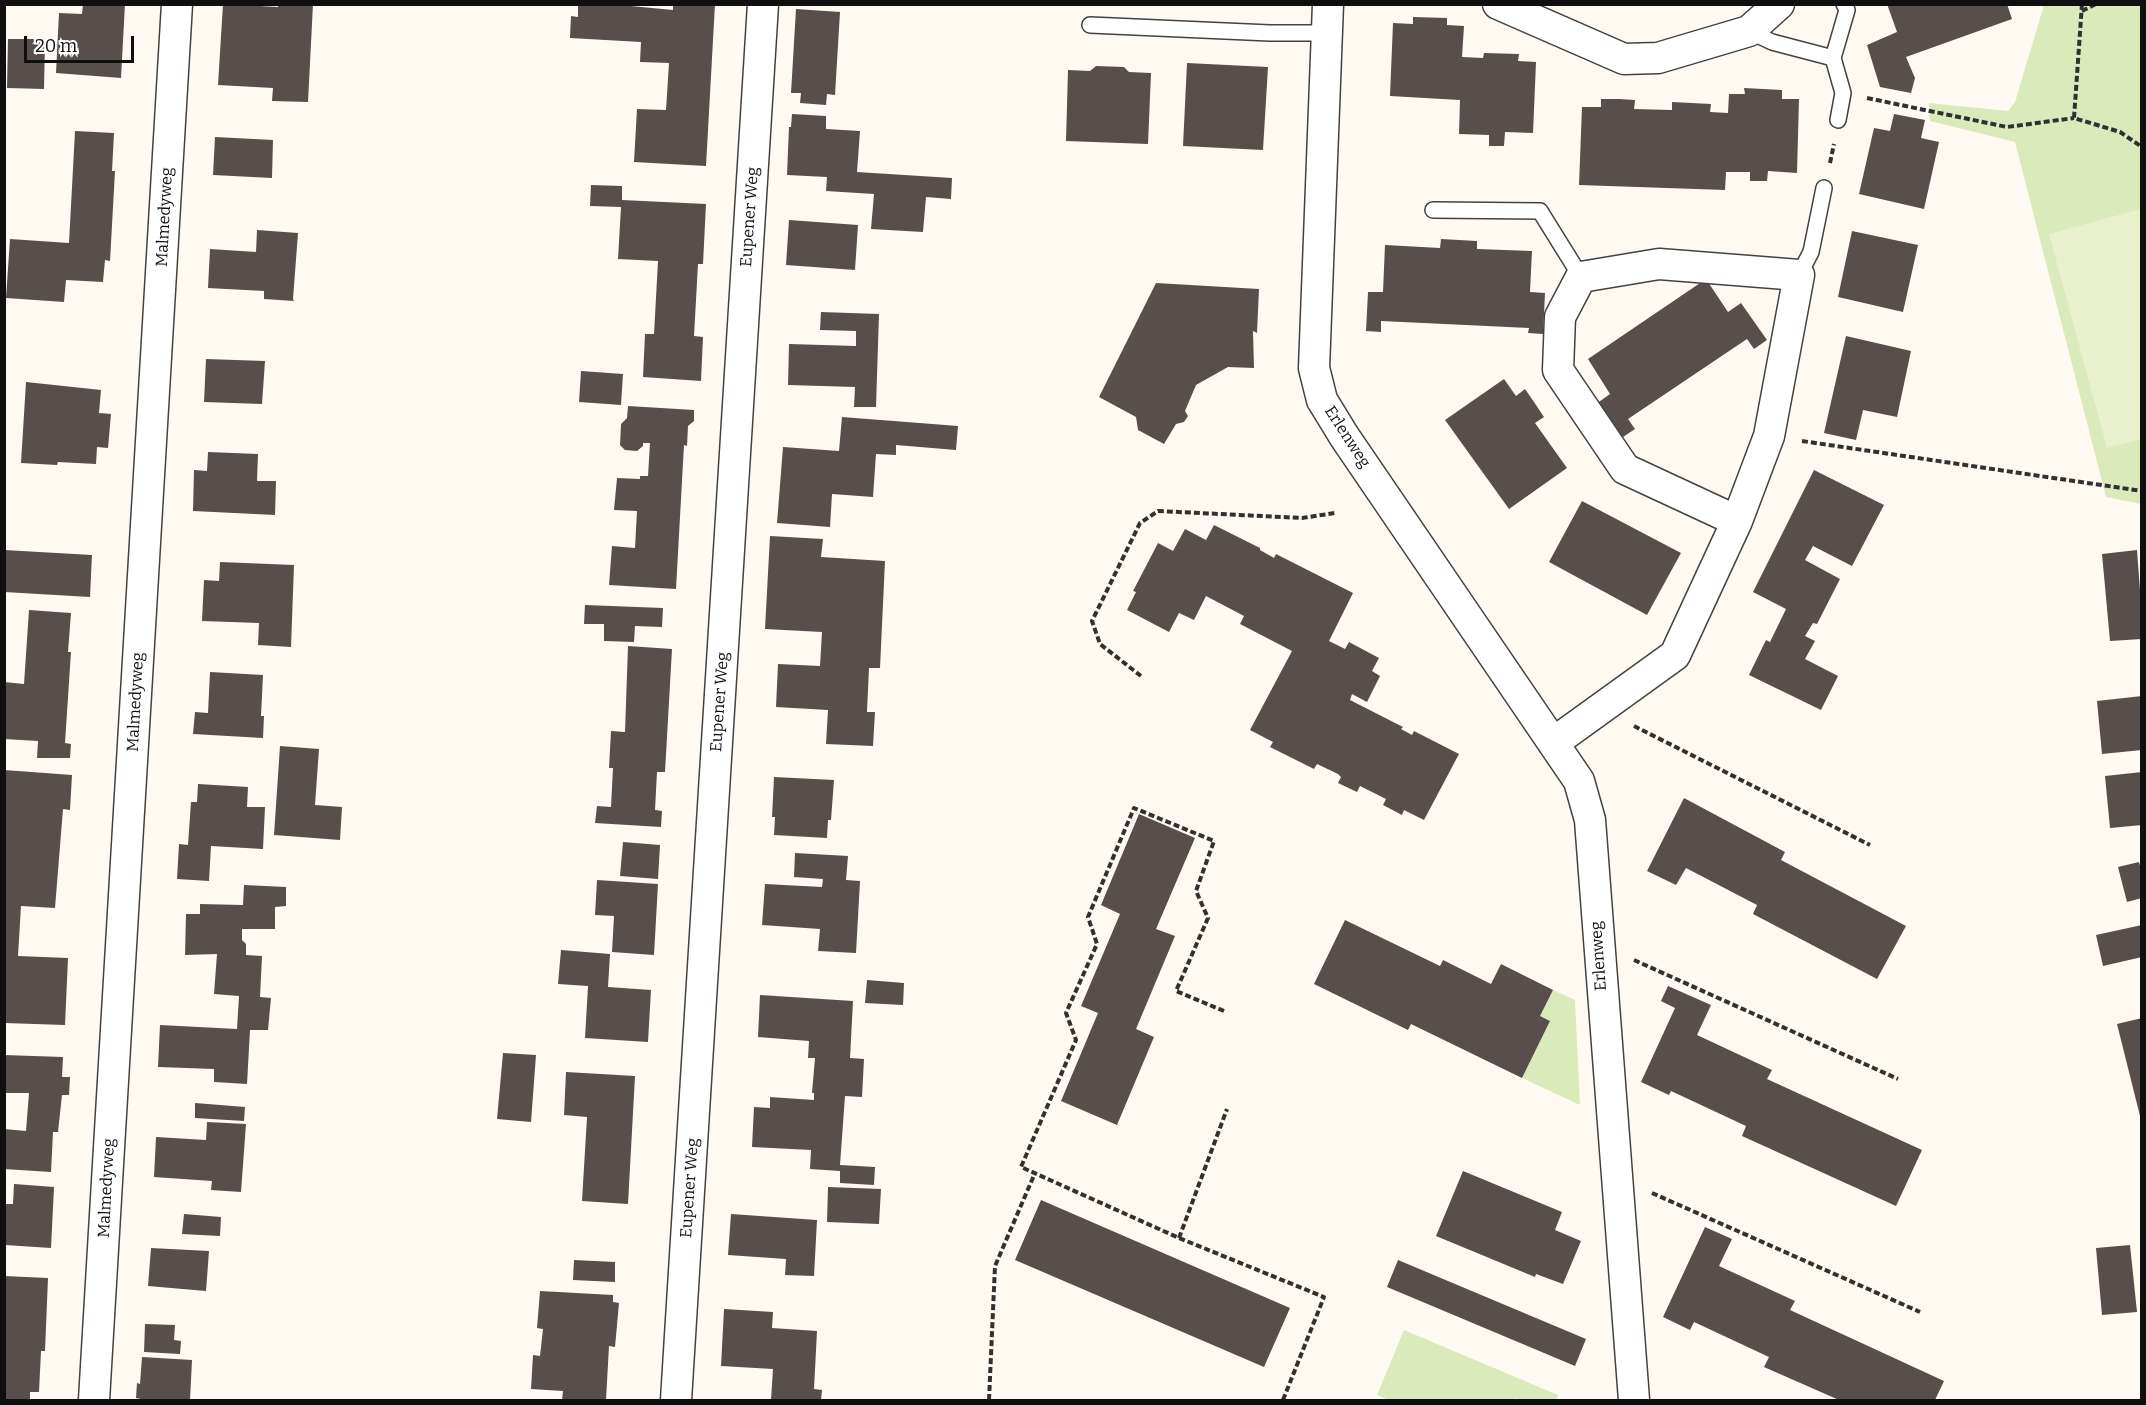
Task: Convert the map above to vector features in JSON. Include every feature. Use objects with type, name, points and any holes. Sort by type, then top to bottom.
[{"type":"street","name":"Malmedyweg","points":[[94,1401],[177,4]]},
{"type":"street","name":"Eupener Weg","points":[[676,1401],[764,4]]},
{"type":"street","points":[[1498,4],[1624,59],[1658,58],[1749,31],[1779,4]]},
{"type":"street","name":"Erlenweg","points":[[1327,19],[1314,368],[1322,400],[1579,781],[1590,820],[1634,1401]]},
{"type":"street","points":[[1553,743],[1674,655],[1737,521],[1769,436],[1799,274],[1659,264],[1581,277],[1560,317],[1558,370],[1626,469],[1737,521]]},
{"type":"lane","points":[[1838,120],[1843,93],[1833,58],[1847,10],[1844,4]]},
{"type":"lane","points":[[1090,25],[1270,33],[1327,19]]},
{"type":"lane","points":[[1749,31],[1772,42],[1833,58]]},
{"type":"lane","points":[[1799,274],[1811,252],[1824,188]]},
{"type":"lane","points":[[1433,210],[1540,212],[1581,277]]},
{"type":"path","points":[[2074,118],[2082,4]]},
{"type":"path","points":[[2082,12],[2096,4]]},
{"type":"path","points":[[1843,93],[2007,127],[2074,118],[2120,132],[2142,147]]},
{"type":"path","points":[[1824,188],[1838,120]]},
{"type":"path","points":[[1769,436],[2142,492]]},
{"type":"path","points":[[1141,676],[1100,644],[1092,621],[1140,523],[1158,511],[1302,518],[1335,513]]},
{"type":"path","points":[[1601,710],[1870,845]]},
{"type":"path","points":[[1224,1011],[1176,991],[1208,918],[1196,891],[1214,841],[1134,808],[1088,917],[1096,944],[1066,1013],[1076,1040],[1021,1167],[1179,1238],[1324,1297],[1283,1401]]},
{"type":"path","points":[[1598,944],[1898,1079]]},
{"type":"path","points":[[1179,1238],[1227,1109]]},
{"type":"path","points":[[990,1401],[995,1266],[1035,1173]]},
{"type":"path","points":[[1618,1178],[1920,1312]]},
{"type":"green space","points":[[2044,5],[2141,5],[2141,504],[2106,497],[2015,142],[1930,121],[1929,103],[2008,111],[2015,102]]},
{"type":"green space","points":[[2141,209],[2141,439],[2107,448],[2049,234]]},
{"type":"green space","points":[[1553,990],[1575,1000],[1580,1105],[1522,1078],[1550,1021],[1540,1016]]},
{"type":"green space","points":[[1404,1330],[1558,1395],[1556,1400],[1516,1398],[1515,1400],[1389,1400],[1377,1395]]},
{"type":"building","points":[[83,4],[125,4],[121,78],[56,73],[59,13],[82,14]]},
{"type":"building","points":[[223,4],[278,7],[278,4],[313,4],[308,102],[272,101],[273,88],[218,85]]},
{"type":"building","points":[[578,4],[610,4],[673,10],[673,4],[715,4],[706,166],[634,162],[637,109],[666,110],[669,63],[640,62],[641,42],[570,38],[571,16],[578,17]]},
{"type":"building","points":[[1887,4],[2007,4],[2012,19],[1906,57],[1915,78],[1911,93],[1880,87],[1867,45],[1897,32]]},
{"type":"building","points":[[796,9],[840,12],[835,95],[827,94],[826,105],[800,103],[801,93],[791,93]]},
{"type":"building","points":[[1413,17],[1447,18],[1447,25],[1464,26],[1462,57],[1483,58],[1484,53],[1519,54],[1518,61],[1536,62],[1533,133],[1505,132],[1504,146],[1489,146],[1489,135],[1459,134],[1460,100],[1390,96],[1393,23],[1413,24]]},
{"type":"building","points":[[8,39],[45,39],[44,89],[7,88]]},
{"type":"building","points":[[1187,63],[1268,67],[1263,150],[1183,146]]},
{"type":"building","points":[[1096,66],[1124,67],[1129,72],[1151,73],[1148,144],[1066,141],[1068,70],[1090,71]]},
{"type":"building","points":[[1744,88],[1782,90],[1782,99],[1799,99],[1797,173],[1768,171],[1767,181],[1750,181],[1750,172],[1726,172],[1725,190],[1579,185],[1582,107],[1601,107],[1601,99],[1619,99],[1635,100],[1634,109],[1672,110],[1672,102],[1711,104],[1710,112],[1728,113],[1729,94],[1745,94]]},
{"type":"building","points":[[792,114],[826,116],[826,129],[860,131],[857,172],[952,178],[951,199],[926,197],[923,232],[871,229],[874,194],[826,191],[827,177],[787,175],[789,127],[791,127]]},
{"type":"building","points":[[1894,114],[1925,120],[1921,138],[1939,142],[1924,209],[1859,194],[1874,128],[1890,131]]},
{"type":"building","points":[[75,131],[114,133],[112,171],[115,171],[110,261],[105,260],[103,282],[66,280],[64,302],[6,298],[10,239],[69,243]]},
{"type":"building","points":[[215,137],[273,140],[272,178],[213,175]]},
{"type":"building","points":[[591,185],[622,186],[622,200],[706,204],[703,264],[698,264],[694,336],[703,337],[701,381],[643,377],[645,334],[654,334],[658,261],[618,259],[621,207],[590,206]]},
{"type":"building","points":[[789,220],[858,225],[855,270],[786,265]]},
{"type":"building","points":[[257,230],[298,233],[294,301],[264,299],[264,291],[208,288],[210,249],[256,252]]},
{"type":"building","points":[[1852,231],[1918,245],[1903,312],[1838,297]]},
{"type":"building","points":[[1441,239],[1477,241],[1477,249],[1532,251],[1530,292],[1545,293],[1543,334],[1528,333],[1529,328],[1381,321],[1381,332],[1366,331],[1368,292],[1383,292],[1385,245],[1440,248]]},
{"type":"building","points":[[1706,279],[1728,312],[1741,303],[1767,340],[1754,349],[1747,339],[1628,419],[1635,429],[1620,439],[1596,404],[1610,394],[1588,359]]},
{"type":"building","points":[[1156,283],[1259,289],[1257,333],[1253,331],[1254,368],[1228,367],[1196,385],[1185,411],[1188,416],[1184,422],[1176,424],[1164,444],[1138,430],[1136,417],[1099,397]]},
{"type":"building","points":[[821,312],[879,314],[876,407],[854,407],[855,387],[788,385],[789,344],[856,346],[856,331],[820,330]]},
{"type":"building","points":[[1846,336],[1911,351],[1897,417],[1863,410],[1856,440],[1824,433]]},
{"type":"building","points":[[206,359],[265,361],[262,404],[204,402]]},
{"type":"building","points":[[581,371],[623,374],[621,405],[579,402]]},
{"type":"building","points":[[1504,379],[1516,396],[1525,389],[1544,417],[1535,423],[1567,468],[1509,509],[1445,420]]},
{"type":"building","points":[[26,382],[101,390],[99,413],[111,414],[108,448],[97,447],[96,464],[21,463]]},
{"type":"building","points":[[628,406],[694,410],[694,421],[688,426],[687,446],[684,445],[676,589],[609,585],[612,546],[635,548],[637,511],[614,510],[617,478],[640,479],[640,476],[648,476],[650,443],[643,443],[637,451],[625,450],[620,445],[621,424],[627,418]]},
{"type":"building","points":[[842,417],[958,426],[956,450],[896,445],[896,455],[876,454],[873,497],[832,494],[830,527],[777,523],[783,447],[839,451]]},
{"type":"building","points":[[208,452],[258,454],[257,481],[276,481],[275,515],[193,511],[194,470],[207,471]]},
{"type":"building","points":[[1814,470],[1884,505],[1852,566],[1813,546],[1805,560],[1840,579],[1817,624],[1813,623],[1805,636],[1815,641],[1805,659],[1838,676],[1821,710],[1749,675],[1766,640],[1770,642],[1786,609],[1753,592]]},
{"type":"building","points":[[1582,501],[1681,553],[1647,615],[1549,562]]},
{"type":"building","points":[[1214,525],[1260,548],[1274,558],[1276,554],[1353,593],[1329,641],[1345,649],[1349,642],[1379,658],[1372,671],[1380,676],[1367,702],[1352,694],[1350,700],[1403,727],[1401,729],[1412,735],[1414,731],[1459,754],[1424,820],[1404,810],[1402,815],[1383,805],[1386,799],[1360,786],[1357,792],[1338,783],[1341,777],[1338,774],[1317,764],[1314,769],[1270,747],[1273,742],[1250,730],[1292,651],[1240,624],[1244,616],[1206,596],[1194,620],[1179,613],[1169,632],[1127,610],[1136,592],[1133,591],[1158,543],[1173,551],[1185,529],[1206,540]]},
{"type":"building","points":[[770,536],[823,539],[821,557],[885,561],[880,668],[869,668],[867,712],[875,712],[873,746],[826,744],[828,710],[776,707],[778,664],[820,666],[822,632],[765,629]]},
{"type":"building","points":[[4,550],[92,555],[90,597],[4,592]]},
{"type":"building","points":[[2137,550],[2140,590],[2142,589],[2142,639],[2110,641],[2102,554]]},
{"type":"building","points":[[220,562],[294,565],[291,647],[258,645],[259,623],[202,621],[204,580],[219,581]]},
{"type":"building","points":[[585,605],[663,608],[662,627],[635,626],[634,642],[604,641],[604,624],[584,624]]},
{"type":"building","points":[[29,610],[71,613],[65,743],[71,744],[70,758],[37,758],[38,741],[4,739],[4,682],[24,684]]},
{"type":"building","points":[[628,646],[672,649],[665,772],[657,772],[655,810],[662,811],[661,827],[595,823],[597,806],[611,807],[613,768],[609,768],[611,731],[625,732]]},
{"type":"building","points":[[210,672],[263,675],[261,716],[264,716],[263,738],[193,734],[195,712],[208,713]]},
{"type":"building","points":[[2142,696],[2142,750],[2102,754],[2097,701]]},
{"type":"building","points":[[280,746],[319,749],[315,805],[342,807],[340,840],[274,835]]},
{"type":"building","points":[[4,770],[72,775],[70,810],[63,809],[55,908],[21,906],[18,956],[68,958],[65,1025],[4,1023]]},
{"type":"building","points":[[2142,772],[2142,825],[2110,828],[2105,776]]},
{"type":"building","points":[[774,777],[834,780],[831,820],[828,820],[827,838],[774,835],[775,817],[772,817]]},
{"type":"building","points":[[198,784],[248,787],[247,807],[265,807],[263,849],[211,846],[209,881],[177,879],[179,844],[188,845],[191,802],[197,802]]},
{"type":"building","points":[[1684,798],[1785,852],[1781,860],[1906,926],[1877,979],[1753,914],[1757,905],[1686,868],[1676,885],[1647,871]]},
{"type":"building","points":[[1139,814],[1195,838],[1156,929],[1175,936],[1136,1029],[1154,1037],[1117,1125],[1061,1101],[1098,1013],[1081,1006],[1120,914],[1101,905]]},
{"type":"building","points":[[623,842],[660,845],[658,879],[620,876]]},
{"type":"building","points":[[795,853],[848,856],[846,880],[860,881],[856,953],[818,951],[820,929],[762,925],[765,884],[822,887],[823,879],[794,877]]},
{"type":"building","points":[[2139,862],[2142,873],[2142,898],[2127,902],[2118,867]]},
{"type":"building","points":[[597,880],[658,884],[654,955],[612,952],[614,916],[595,915]]},
{"type":"building","points":[[244,885],[286,887],[286,906],[275,907],[275,929],[242,929],[246,955],[262,956],[260,997],[271,998],[268,1030],[250,1030],[247,1084],[214,1082],[214,1069],[158,1067],[160,1025],[237,1029],[239,996],[214,994],[217,954],[185,955],[186,914],[200,914],[200,904],[243,905]]},
{"type":"building","points":[[1345,920],[1440,966],[1443,960],[1491,984],[1501,964],[1553,990],[1540,1016],[1550,1021],[1522,1078],[1411,1024],[1408,1030],[1314,984]]},
{"type":"building","points":[[2142,925],[2142,957],[2103,966],[2096,935]]},
{"type":"building","points":[[561,950],[610,954],[608,987],[651,990],[648,1042],[585,1038],[588,986],[558,984]]},
{"type":"building","points":[[867,980],[904,983],[903,1005],[865,1003]]},
{"type":"building","points":[[1668,986],[1711,1005],[1697,1035],[1772,1070],[1767,1079],[1922,1150],[1896,1206],[1742,1136],[1746,1126],[1671,1091],[1669,1095],[1641,1082],[1675,1008],[1661,1001]]},
{"type":"building","points":[[760,995],[853,1001],[850,1058],[864,1059],[862,1097],[845,1096],[840,1165],[875,1167],[874,1185],[840,1183],[840,1171],[810,1169],[811,1150],[752,1147],[754,1107],[770,1108],[770,1097],[814,1100],[814,1093],[812,1093],[815,1058],[808,1058],[809,1041],[758,1037]]},
{"type":"building","points":[[2142,1018],[2142,1120],[2141,1120],[2117,1024]]},
{"type":"building","points":[[503,1053],[536,1055],[531,1122],[497,1119]]},
{"type":"building","points":[[4,1055],[63,1057],[62,1077],[70,1077],[69,1095],[62,1095],[58,1132],[53,1132],[51,1172],[4,1169],[4,1129],[26,1131],[29,1093],[4,1093]]},
{"type":"building","points":[[566,1072],[635,1076],[628,1204],[582,1201],[587,1117],[564,1115]]},
{"type":"building","points":[[195,1103],[245,1107],[244,1121],[195,1118]]},
{"type":"building","points":[[207,1122],[246,1124],[241,1192],[211,1190],[212,1181],[154,1177],[156,1137],[206,1140]]},
{"type":"building","points":[[1463,1171],[1562,1212],[1555,1230],[1581,1241],[1563,1284],[1536,1274],[1535,1277],[1436,1236]]},
{"type":"building","points":[[14,1184],[54,1187],[51,1248],[5,1245],[5,1204],[13,1204]]},
{"type":"building","points":[[828,1187],[881,1189],[879,1224],[827,1222]]},
{"type":"building","points":[[1041,1200],[1290,1308],[1264,1367],[1015,1260]]},
{"type":"building","points":[[184,1214],[221,1217],[220,1236],[182,1234]]},
{"type":"building","points":[[731,1214],[817,1220],[814,1276],[785,1275],[786,1259],[728,1255]]},
{"type":"building","points":[[1705,1227],[1732,1239],[1719,1266],[1795,1301],[1790,1310],[1944,1381],[1935,1400],[1839,1400],[1764,1367],[1769,1357],[1694,1322],[1690,1330],[1663,1317]]},
{"type":"building","points":[[2130,1245],[2137,1312],[2102,1315],[2096,1248]]},
{"type":"building","points":[[151,1248],[209,1251],[206,1291],[148,1286]]},
{"type":"building","points":[[574,1260],[615,1262],[615,1282],[573,1280]]},
{"type":"building","points":[[1398,1260],[1586,1339],[1575,1366],[1387,1287]]},
{"type":"building","points":[[4,1276],[48,1278],[45,1351],[41,1351],[39,1392],[30,1392],[30,1400],[4,1400]]},
{"type":"building","points":[[540,1291],[613,1295],[613,1302],[619,1303],[615,1347],[609,1346],[606,1400],[562,1400],[563,1391],[531,1389],[533,1355],[540,1356],[543,1329],[537,1328]]},
{"type":"building","points":[[724,1309],[773,1312],[772,1328],[817,1331],[814,1389],[822,1390],[821,1400],[771,1400],[773,1369],[721,1366]]},
{"type":"building","points":[[145,1324],[175,1325],[174,1340],[181,1341],[180,1354],[144,1352]]},
{"type":"building","points":[[142,1357],[192,1360],[190,1400],[140,1400],[136,1398],[137,1383],[140,1384]]}]
